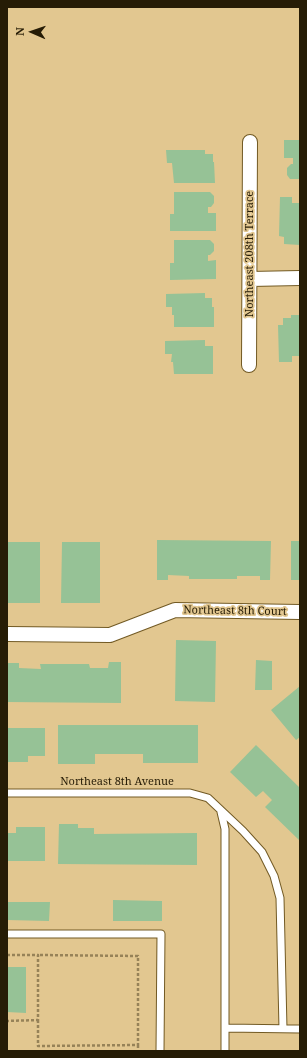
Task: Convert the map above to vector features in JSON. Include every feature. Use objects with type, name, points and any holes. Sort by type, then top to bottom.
[{"type":"street","name":"Northeast 208th Terrace","points":[[249,365],[250,142]]},
{"type":"street","points":[[250,278],[300,278]]},
{"type":"street","name":"Northeast 8th Court","points":[[7,634],[110,635],[175,610],[300,612]]},
{"type":"lane","name":"Northeast 8th Avenue","points":[[7,793],[190,793],[208,798],[221,812],[243,831],[262,852],[274,876],[280,898],[282,1029]]},
{"type":"lane","points":[[221,812],[225,829],[225,1051]]},
{"type":"lane","points":[[7,934],[162,934],[160,1051]]},
{"type":"lane","points":[[225,1028],[300,1029]]},
{"type":"path","points":[[7,955],[138,956],[138,1051]]},
{"type":"path","points":[[38,955],[38,1046],[138,1045]]},
{"type":"path","points":[[7,1021],[38,1020]]},
{"type":"building","points":[[284,140],[300,140],[300,179],[290,179],[287,175],[287,168],[293,164],[293,158],[284,158]]},
{"type":"building","points":[[166,150],[205,150],[205,154],[213,154],[215,183],[174,183],[172,163],[167,163]]},
{"type":"building","points":[[174,192],[210,192],[214,196],[214,203],[211,207],[208,207],[208,213],[216,213],[216,231],[170,231],[170,214],[174,214]]},
{"type":"building","points":[[280,197],[292,197],[292,203],[300,203],[300,245],[284,244],[284,237],[279,236]]},
{"type":"building","points":[[174,240],[210,240],[214,244],[214,251],[208,255],[208,261],[216,260],[216,279],[170,280],[170,263],[174,263]]},
{"type":"building","points":[[205,293],[205,298],[212,298],[212,307],[214,307],[214,327],[174,327],[172,307],[166,307],[166,294]]},
{"type":"building","points":[[291,315],[300,315],[300,356],[292,356],[292,362],[279,362],[278,325],[283,325],[283,318],[291,318]]},
{"type":"building","points":[[205,340],[205,346],[213,346],[213,374],[174,374],[173,362],[171,362],[172,354],[165,354],[165,341]]},
{"type":"building","points":[[157,540],[271,541],[270,580],[260,580],[260,576],[237,576],[237,579],[189,579],[189,576],[168,575],[168,580],[157,580]]},
{"type":"building","points":[[291,541],[300,541],[300,580],[291,580]]},
{"type":"building","points":[[7,542],[40,542],[40,603],[7,603]]},
{"type":"building","points":[[62,542],[100,542],[100,603],[61,603]]},
{"type":"building","points":[[176,640],[216,641],[215,702],[175,701]]},
{"type":"building","points":[[256,660],[272,661],[272,690],[255,690]]},
{"type":"building","points":[[109,662],[121,662],[121,703],[7,702],[8,663],[19,663],[19,668],[41,669],[40,664],[89,664],[90,668],[108,668]]},
{"type":"building","points":[[300,686],[300,737],[296,740],[271,710]]},
{"type":"building","points":[[58,725],[198,725],[198,763],[143,763],[143,754],[95,754],[95,764],[58,764]]},
{"type":"building","points":[[7,728],[45,728],[45,756],[28,756],[28,762],[7,762]]},
{"type":"building","points":[[256,745],[300,788],[300,841],[265,807],[272,800],[263,791],[256,797],[230,772]]},
{"type":"building","points":[[59,824],[78,824],[78,828],[94,828],[94,834],[197,833],[197,865],[58,864]]},
{"type":"building","points":[[16,827],[45,827],[45,861],[7,861],[7,833],[16,833]]},
{"type":"building","points":[[113,900],[162,901],[162,921],[113,921]]},
{"type":"building","points":[[7,902],[50,902],[49,921],[7,920]]},
{"type":"building","points":[[7,967],[26,967],[26,1013],[7,1012]]}]
